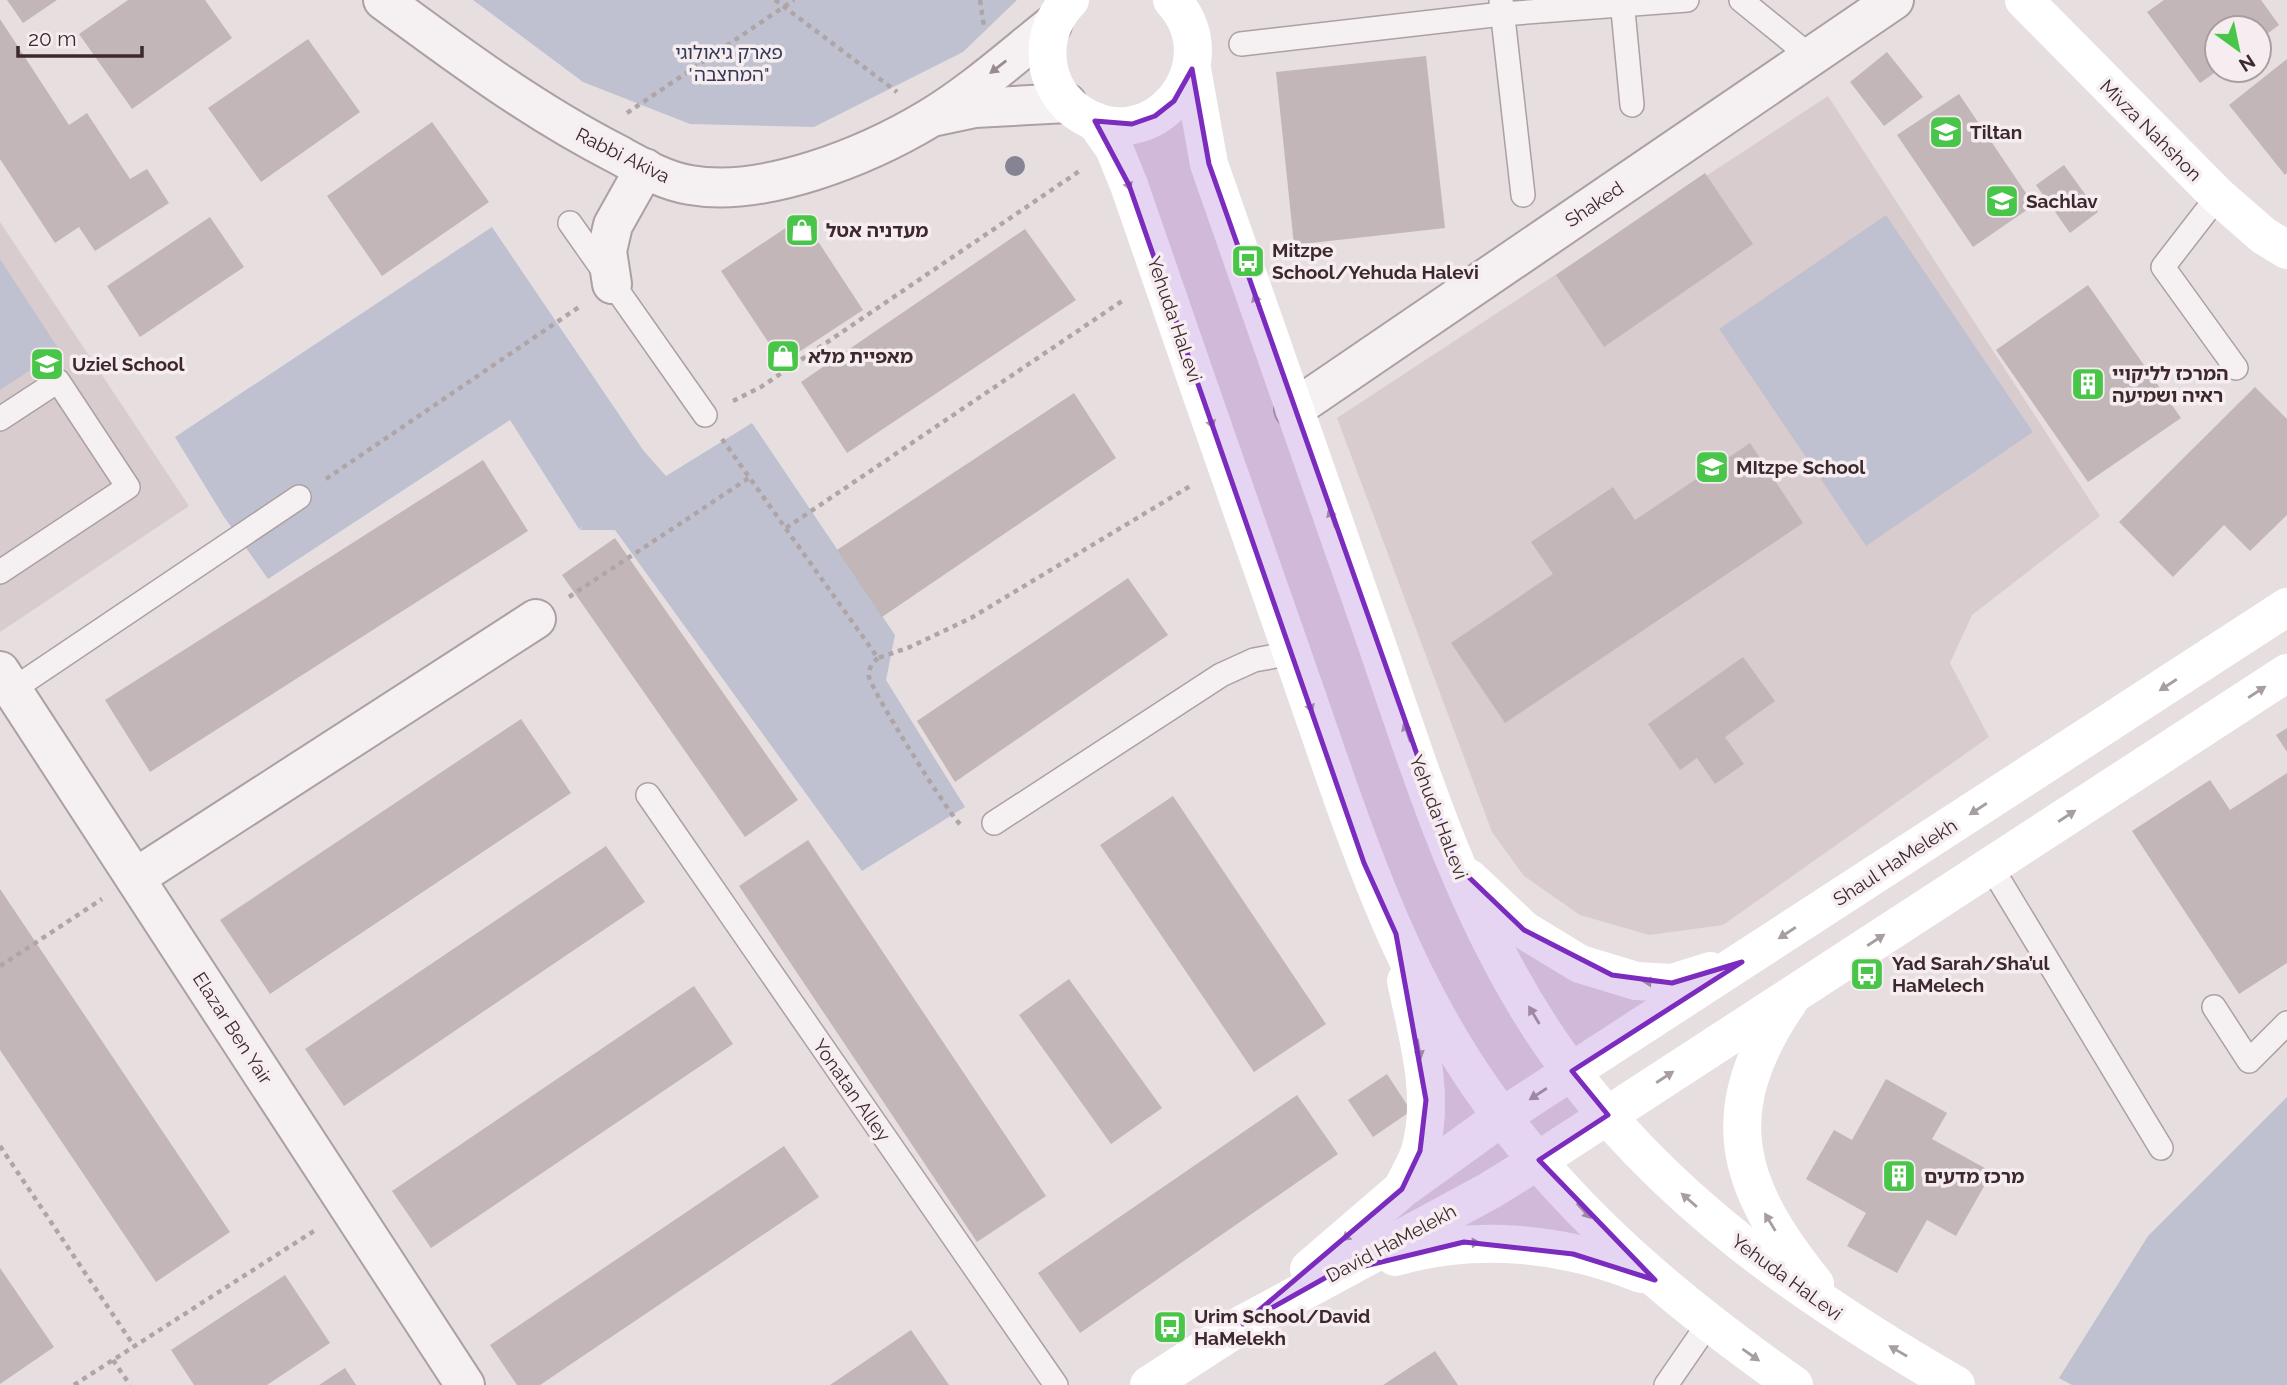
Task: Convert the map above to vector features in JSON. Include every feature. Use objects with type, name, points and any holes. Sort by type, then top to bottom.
[{"type":"main road","name":"Yehuda HaLevi","points":[[1172,0],[1190,27],[1194,48],[1192,69],[1209,164],[1441,832],[1492,946],[1559,1055],[1608,1115],[1677,1189],[1747,1251],[1840,1316],[1956,1385]]},
{"type":"main road","name":"Mivza Nahshon","points":[[2024,0],[2218,196],[2264,236],[2287,250]]},
{"type":"main road","name":"Yehuda HaLevi","points":[[1061,13],[1047,46],[1055,86],[1092,124],[1226,465],[1364,863],[1419,985],[1491,1102],[1539,1160],[1620,1249],[1708,1324],[1794,1385]]},
{"type":"main road","points":[[1092,124],[1132,124],[1155,116],[1174,101],[1192,69]]},
{"type":"main road","name":"Shaul HaMelekh","points":[[1503,1116],[2287,607]]},
{"type":"main road","points":[[1539,1160],[2287,673]]},
{"type":"main road","points":[[1456,865],[1524,930],[1580,964],[1612,975],[1636,981],[1672,983],[1742,962]]},
{"type":"main road","points":[[1396,934],[1420,1053],[1427,1122],[1420,1151],[1402,1189]]},
{"type":"main road","points":[[1794,993],[1765,1035],[1753,1068],[1742,1111],[1742,1138],[1750,1178],[1767,1219],[1840,1316]]},
{"type":"main road","name":"David HaMelekh","points":[[1243,1324],[1402,1189],[1503,1116]]},
{"type":"main road","name":"David HaMelekh","points":[[1149,1385],[1243,1324],[1489,1191],[1539,1160]]},
{"type":"main road","points":[[1332,1274],[1427,1248],[1464,1242],[1504,1243],[1612,1262],[1655,1280]]},
{"type":"street","name":"Rabbi Akiva","points":[[383,0],[501,87],[588,140],[645,168],[689,185],[745,187],[805,172],[876,146],[932,117],[1061,13]]},
{"type":"street","name":"Shaked","points":[[1294,409],[1894,0]]},
{"type":"street","name":"Rabbi Akiva","points":[[932,117],[975,108],[1092,124]]},
{"type":"street","points":[[612,284],[607,251],[613,225],[645,168]]},
{"type":"street","points":[[135,878],[536,619]]},
{"type":"street","name":"Elazar Ben Yair","points":[[6,680],[465,1385]]},
{"type":"lane","points":[[1241,44],[1502,7],[1687,0]]},
{"type":"lane","points":[[1741,0],[1811,57]]},
{"type":"lane","points":[[1622,2],[1632,105]]},
{"type":"lane","points":[[1502,7],[1523,195]]},
{"type":"lane","points":[[2218,196],[2163,267],[2236,368]]},
{"type":"lane","points":[[570,223],[705,415]]},
{"type":"lane","points":[[0,419],[58,381],[128,487],[0,572]]},
{"type":"lane","points":[[6,680],[299,498]]},
{"type":"lane","points":[[994,823],[1221,675],[1254,660],[1292,653]]},
{"type":"lane","name":"Yonatan Alley","points":[[648,795],[1056,1385]]},
{"type":"lane","points":[[1990,865],[2161,1148]]},
{"type":"lane","points":[[2214,1007],[2249,1061],[2287,1023]]},
{"type":"lane","points":[[1666,1385],[1708,1324]]},
{"type":"path","points":[[775,0],[932,117]]},
{"type":"path","points":[[588,140],[794,0]]},
{"type":"path","points":[[877,658],[705,415],[761,387],[1092,124]]},
{"type":"path","points":[[299,498],[612,284]]},
{"type":"path","points":[[786,528],[1108,310]]},
{"type":"path","points":[[959,826],[869,677],[871,665],[877,658],[909,647],[971,618],[1226,465]]},
{"type":"path","points":[[536,619],[749,478]]},
{"type":"path","points":[[0,966],[135,878]]},
{"type":"path","points":[[0,1146],[134,1346]]},
{"type":"path","points":[[74,1385],[350,1208]]},
{"type":"path","points":[[113,1360],[130,1385]]},
{"type":"highlighted area","points":[[1192,69],[1209,164],[1456,865],[1524,930],[1612,975],[1672,983],[1742,962],[1572,1071],[1608,1115],[1539,1160],[1655,1280],[1573,1254],[1464,1242],[1332,1274],[1243,1324],[1402,1189],[1420,1151],[1426,1100],[1396,934],[1364,863],[1129,185],[1095,121],[1132,124],[1155,116],[1174,101]]},
{"type":"shaded area","name":"MItzpe School","points":[[1828,96],[2100,516],[1972,615],[1950,663],[1989,737],[1723,925],[1649,935],[1580,915],[1524,876],[1492,832],[1337,418]]},
{"type":"shaded area","name":"Uziel School","points":[[0,222],[189,506],[0,632]]},
{"type":"green space","name":"פארק גיאולוגי \"המחצבה\"","points":[[473,0],[1017,0],[963,52],[814,127],[690,124],[583,82]]},
{"type":"green space","points":[[1886,215],[2033,432],[1866,546],[1719,329]]},
{"type":"green space","points":[[492,227],[643,450],[666,476],[752,423],[895,635],[886,680],[965,807],[862,871],[615,530],[580,530],[582,526],[579,529],[510,420],[268,579],[224,517],[175,437]]},
{"type":"green space","points":[[0,259],[60,351],[0,390]]},
{"type":"green space","points":[[2287,1097],[2287,1385],[2072,1385],[2059,1378],[2148,1236]]},
{"type":"building","points":[[7,0],[57,0],[23,23]]},
{"type":"building","points":[[128,0],[205,0],[232,38],[132,109],[79,34]]},
{"type":"building","points":[[2164,0],[2261,0],[2271,14],[2203,14],[2203,81],[2200,83],[2147,12]]},
{"type":"building","points":[[2273,17],[2279,25],[2273,30]]},
{"type":"building","points":[[0,19],[69,125],[87,113],[130,179],[147,169],[169,203],[95,251],[79,227],[55,243],[0,159]]},
{"type":"building","points":[[308,39],[360,112],[261,182],[208,108]]},
{"type":"building","points":[[1887,52],[1923,97],[1884,126],[1850,82]]},
{"type":"building","points":[[1426,56],[1445,228],[1294,245],[1276,72]]},
{"type":"building","points":[[2287,59],[2285,175],[2229,105],[2255,84],[2273,84],[2273,70]]},
{"type":"building","points":[[1959,94],[2034,205],[1973,247],[1897,135]]},
{"type":"building","points":[[432,122],[489,202],[382,276],[327,196]]},
{"type":"building","points":[[2064,165],[2098,212],[2070,233],[2036,185]]},
{"type":"building","points":[[1705,173],[1753,244],[1604,347],[1556,275]]},
{"type":"building","points":[[210,217],[244,267],[140,337],[107,286]]},
{"type":"building","points":[[802,217],[863,310],[782,363],[721,271]]},
{"type":"building","points":[[1025,229],[1076,300],[847,453],[801,382]]},
{"type":"building","name":"המרכז לליקויי ראיה ושמיעה","points":[[2088,285],[2181,418],[2088,482],[1996,350]]},
{"type":"building","points":[[2255,387],[2287,419],[2287,515],[2250,551],[2224,525],[2173,577],[2119,522]]},
{"type":"building","points":[[1074,393],[1116,458],[882,617],[837,550]]},
{"type":"building","points":[[1750,443],[1803,523],[1505,723],[1451,643],[1553,574],[1531,542],[1613,487],[1635,520]]},
{"type":"building","points":[[483,460],[528,531],[150,772],[105,700]]},
{"type":"building","points":[[615,538],[798,800],[745,837],[562,575]]},
{"type":"building","points":[[1128,578],[1168,635],[955,782],[917,721]]},
{"type":"building","points":[[1743,657],[1775,701],[1725,737],[1744,764],[1715,784],[1697,758],[1680,770],[1648,724]]},
{"type":"building","points":[[521,719],[571,793],[270,994],[220,920]]},
{"type":"building","points":[[2287,728],[2287,752],[2276,735]]},
{"type":"building","points":[[2287,773],[2287,963],[2239,994],[2132,831],[2210,780],[2230,810]]},
{"type":"building","points":[[1173,796],[1326,1024],[1254,1072],[1100,845]]},
{"type":"building","points":[[808,840],[1046,1196],[977,1242],[739,886]]},
{"type":"building","points":[[606,846],[645,902],[344,1106],[305,1049]]},
{"type":"building","points":[[0,889],[230,1232],[156,1282],[0,1050]]},
{"type":"building","points":[[1069,979],[1162,1108],[1111,1144],[1019,1015]]},
{"type":"building","points":[[694,986],[733,1044],[431,1248],[392,1191]]},
{"type":"building","points":[[1387,1074],[1411,1111],[1373,1137],[1348,1100]]},
{"type":"building","name":"מרכז מדעים","points":[[1886,1079],[1947,1113],[1932,1139],[1992,1172],[1956,1236],[1927,1220],[1897,1273],[1847,1246],[1866,1213],[1806,1179],[1834,1130],[1852,1140]]},
{"type":"building","points":[[1297,1095],[1338,1154],[1080,1333],[1038,1273]]},
{"type":"building","points":[[784,1146],[819,1197],[540,1385],[517,1385],[490,1345]]},
{"type":"building","points":[[0,1268],[54,1347],[0,1384]]},
{"type":"building","points":[[285,1275],[330,1343],[267,1385],[194,1385],[171,1350]]},
{"type":"building","points":[[911,1330],[949,1385],[830,1385]]},
{"type":"building","points":[[1435,1351],[1458,1385],[1383,1385]]},
{"type":"building","points":[[345,1368],[356,1385],[319,1385]]},
{"type":"place","name":"Tiltan","points":[[1946,132]]},
{"type":"place","name":"Sachlav","points":[[2002,201]]},
{"type":"place","name":"מעדניה אטל","points":[[802,230]]},
{"type":"place","name":"Mitzpe School/Yehuda Halevi","points":[[1248,261]]},
{"type":"place","name":"מאפיית מלא","points":[[783,356]]},
{"type":"place","name":"Uziel School","points":[[47,364]]},
{"type":"place","name":"המרכז לליקויי ראיה ושמיעה","points":[[2088,384]]},
{"type":"place","name":"MItzpe School","points":[[1712,467]]},
{"type":"place","name":"Yad Sarah/Sha’ul HaMelech","points":[[1867,974]]},
{"type":"place","name":"מרכז מדעים","points":[[1899,1176]]},
{"type":"place","name":"Urim School/David HaMelekh","points":[[1170,1327]]}]
